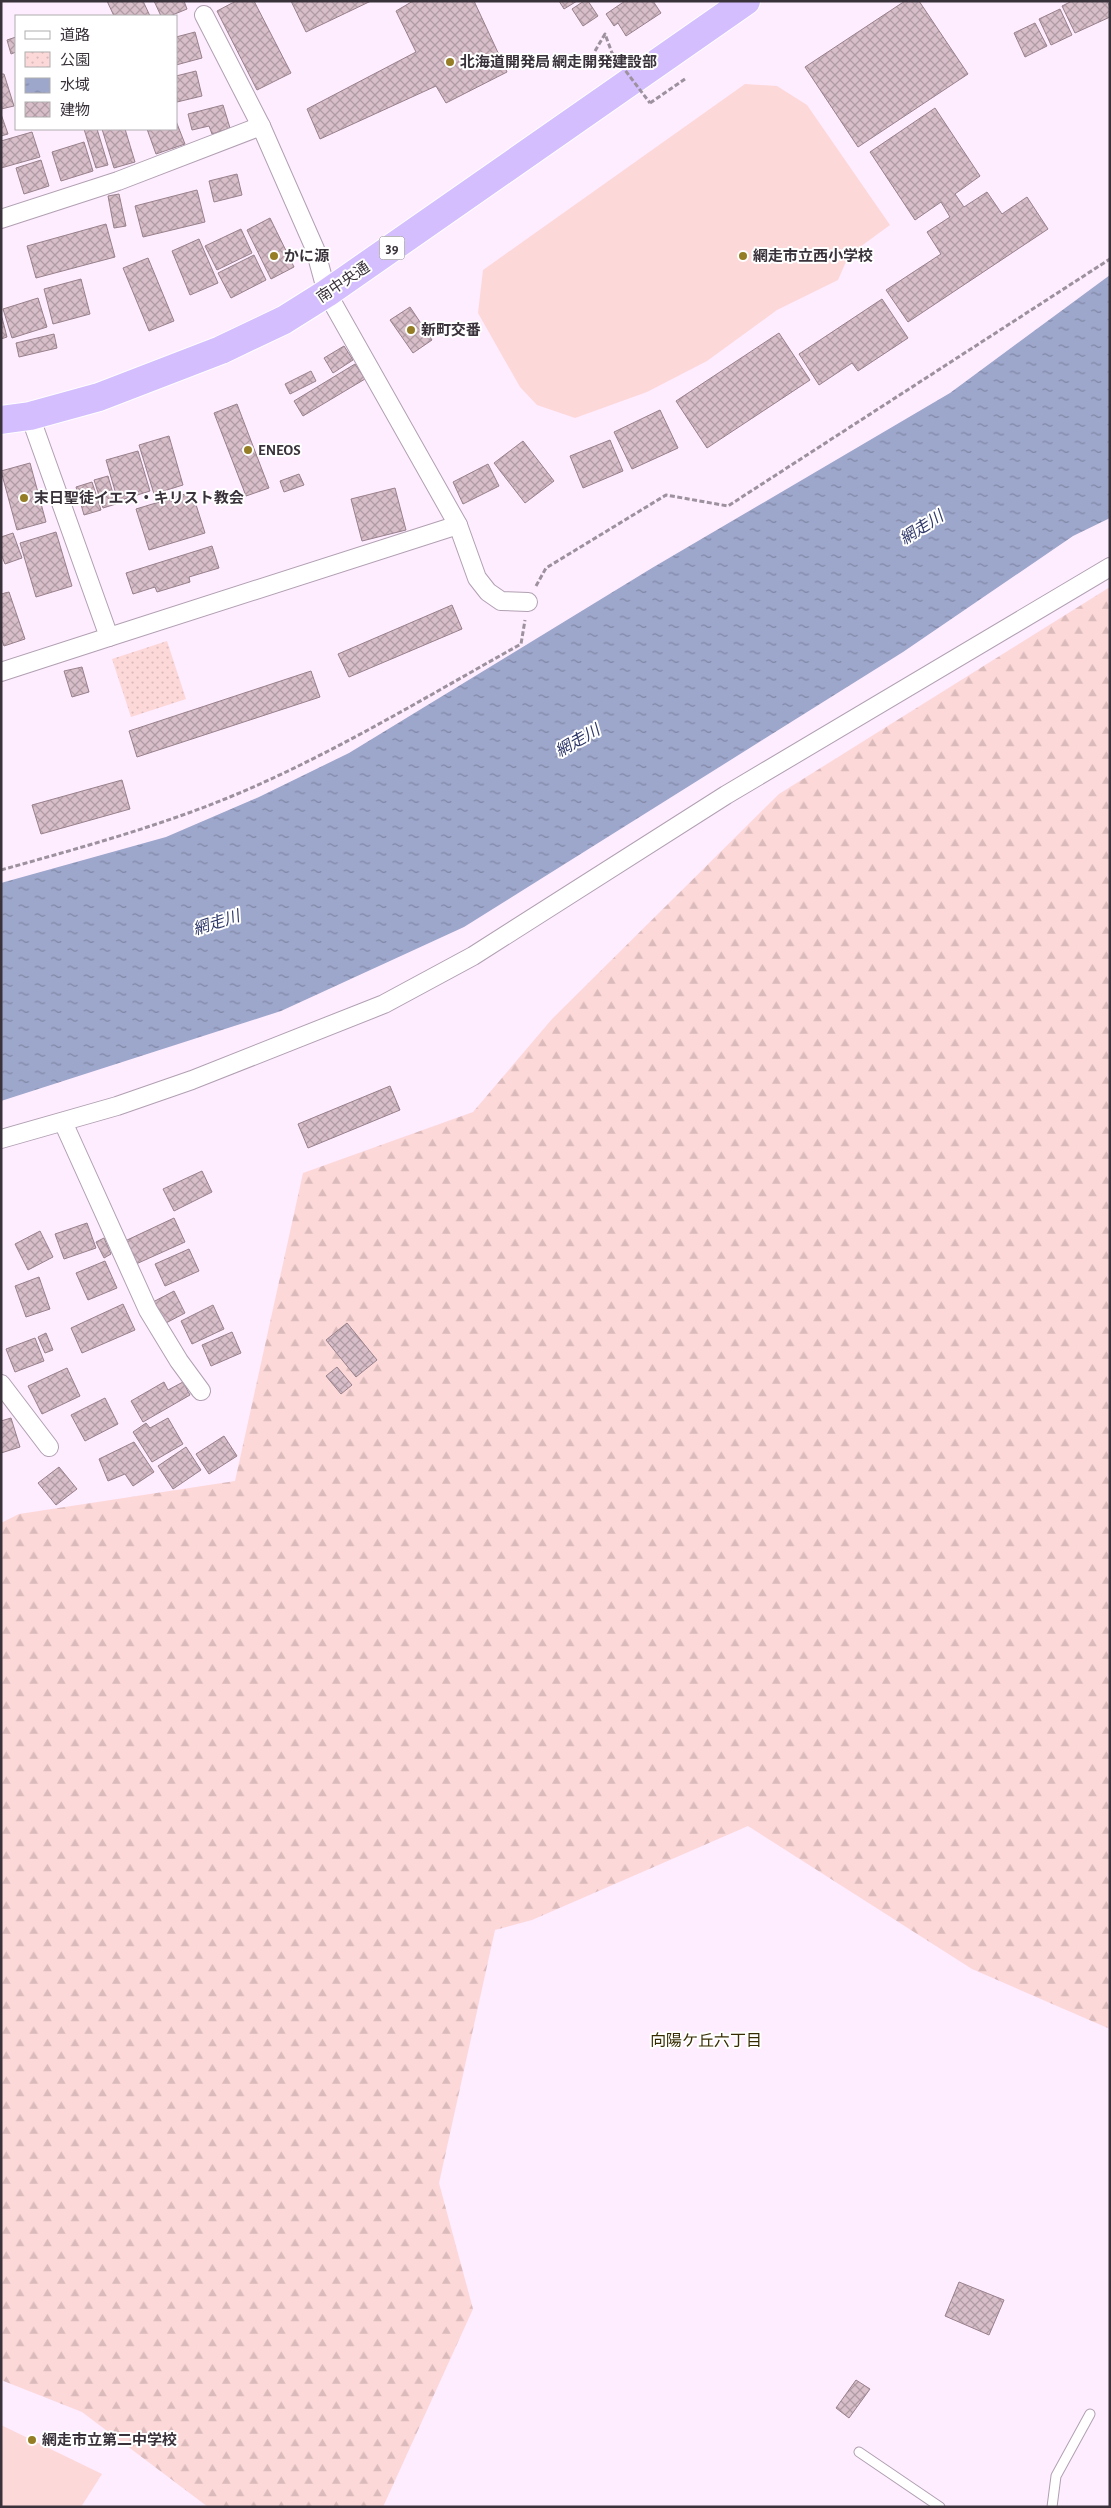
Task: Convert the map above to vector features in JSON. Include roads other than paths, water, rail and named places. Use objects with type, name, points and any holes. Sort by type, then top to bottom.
[{"type":"highway","name":"南中央通","points":[[1,420],[30,416],[99,396],[221,350],[284,320],[327,293],[734,5]]},
{"type":"street","points":[[204,15],[262,126],[315,249],[327,293],[458,525],[477,578],[488,592],[502,601],[528,602]]},
{"type":"street","points":[[1,219],[118,181],[262,126]]},
{"type":"street","points":[[30,416],[109,638]]},
{"type":"street","points":[[1,672],[458,525]]},
{"type":"street","points":[[1,1139],[63,1122],[192,1080],[384,1004],[473,956],[726,795],[1110,567]]},
{"type":"street","points":[[63,1122],[148,1310],[179,1361],[201,1391]]},
{"type":"street","points":[[1,1384],[49,1447]]},
{"type":"lane","points":[[1052,2507],[1056,2476],[1090,2414]]},
{"type":"lane","points":[[859,2452],[940,2507]]},
{"type":"water","name":"網走川","points":[[1110,275],[1110,518],[1073,536],[903,652],[464,927],[281,1011],[1,1101],[1,883],[166,837],[259,797],[349,753],[652,568],[950,393]]},
{"type":"place","name":"北海道開発局 網走開発建設部","points":[[450,62]]},
{"type":"place","name":"かに源","points":[[274,256]]},
{"type":"place","name":"網走市立西小学校","points":[[743,256]]},
{"type":"place","name":"新町交番","points":[[411,330]]},
{"type":"place","name":"ENEOS","points":[[248,450]]},
{"type":"place","name":"末日聖徒イエス・キリスト教会","points":[[24,498]]},
{"type":"place","name":"網走市立第二中学校","points":[[32,2440]]},
{"type":"district","name":"向陽ケ丘六丁目","points":[[706,2040]]}]
